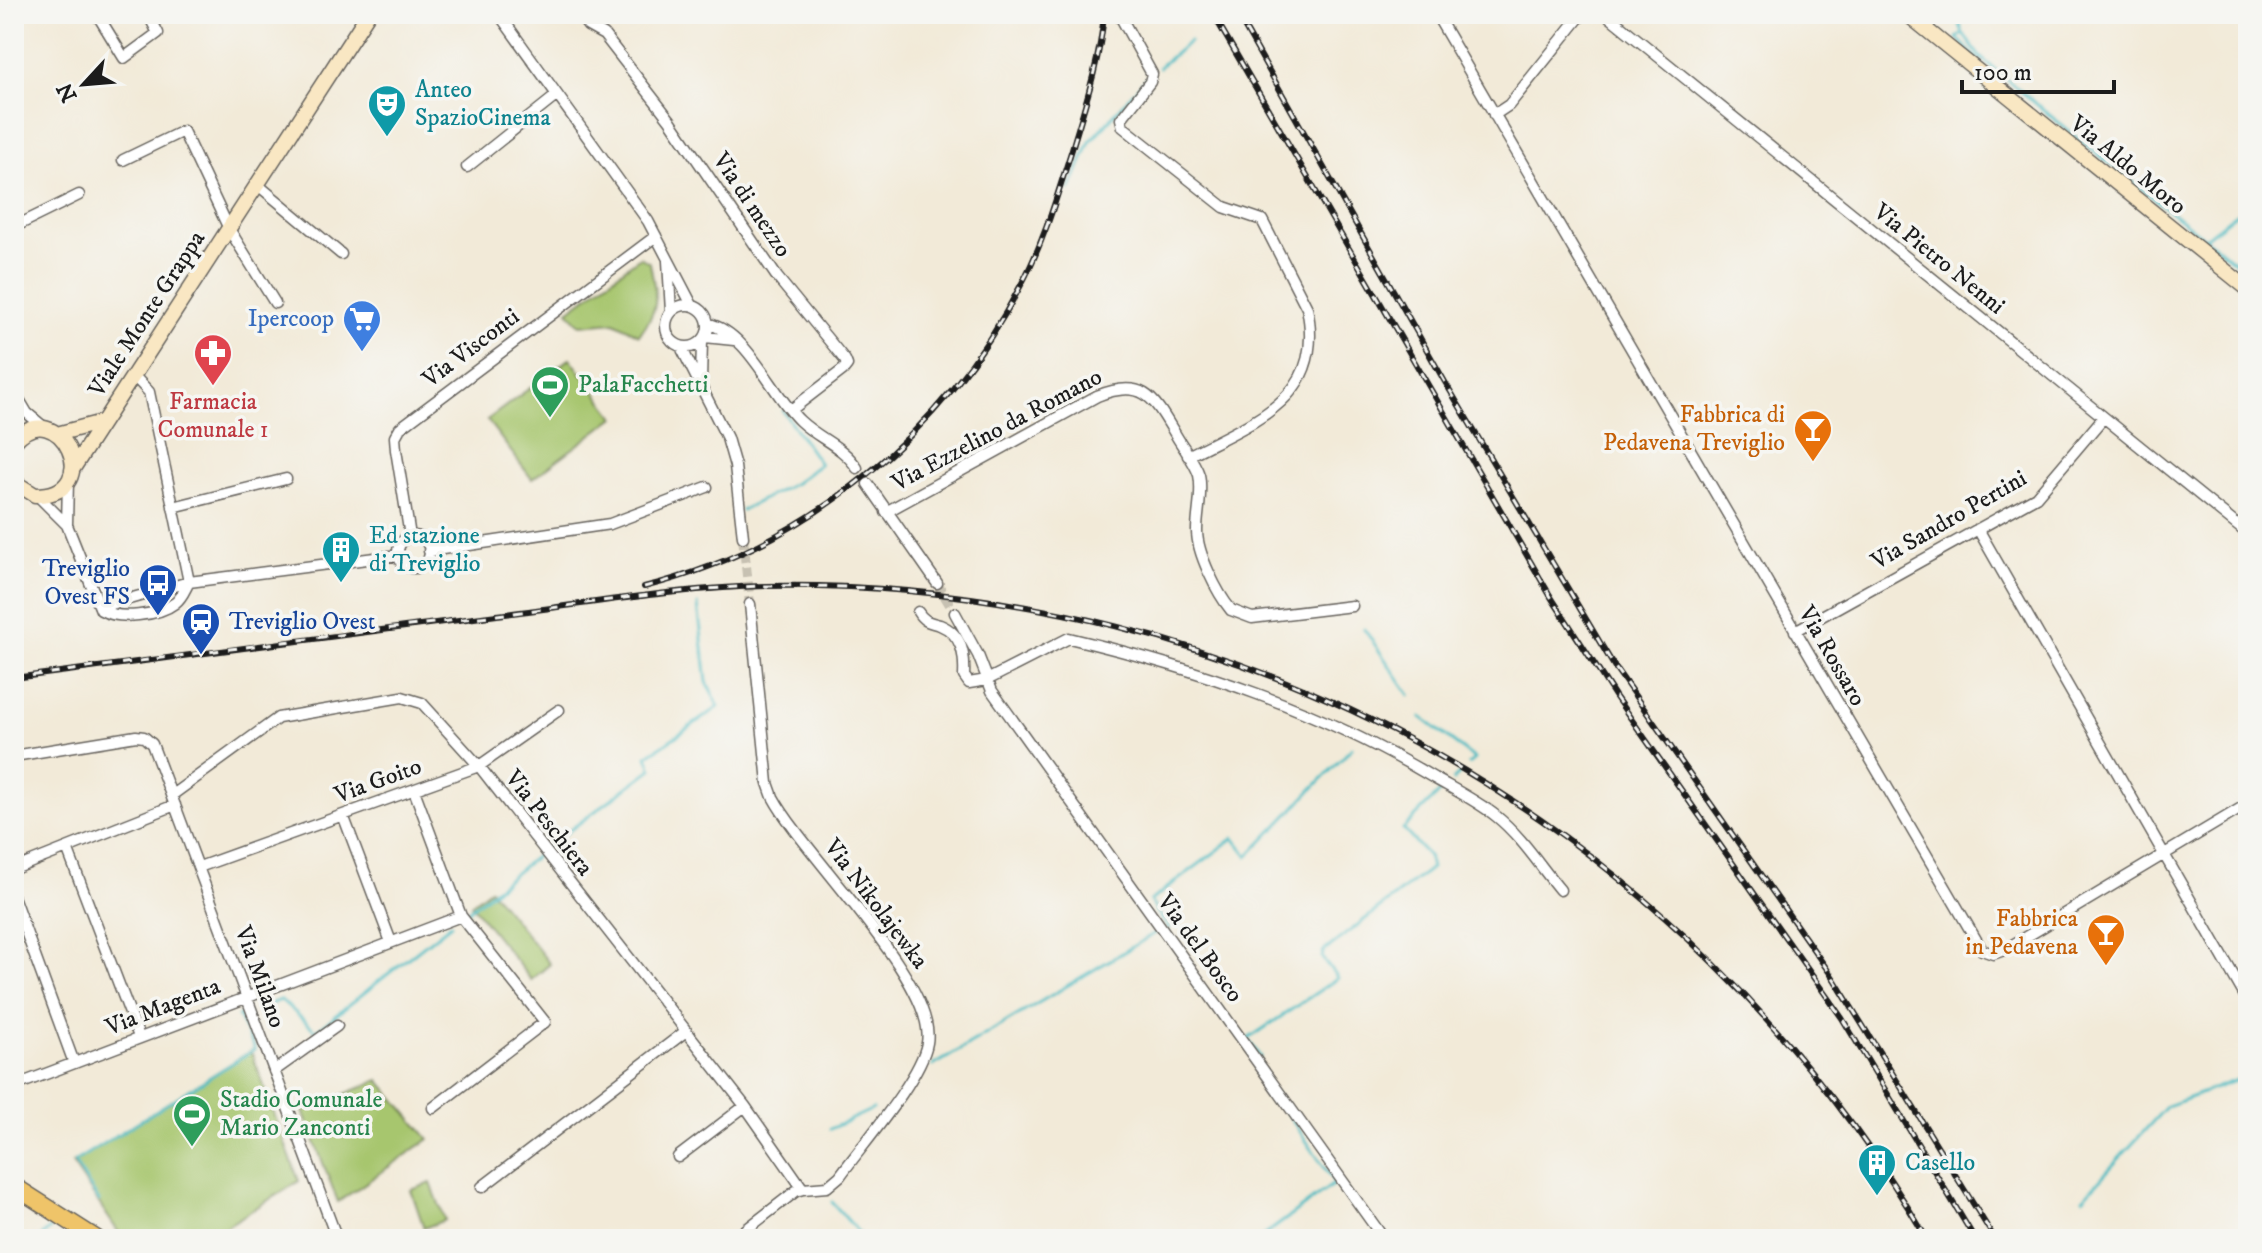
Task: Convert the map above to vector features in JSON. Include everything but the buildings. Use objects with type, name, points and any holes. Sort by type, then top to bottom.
[{"type":"main road","name":"Viale Monte Grappa","points":[[70,475],[368,14]]},
{"type":"main road","name":"Via Aldo Moro","points":[[1907,14],[2248,289]]},
{"type":"main road","name":"Viale Monte Grappa","points":[[14,440],[28,431],[52,432],[102,422]]},
{"type":"main road","points":[[14,496],[56,491],[70,475],[71,449],[52,432]]},
{"type":"main road","points":[[14,482],[36,495]]},
{"type":"main road","points":[[14,1186],[97,1239]]},
{"type":"street","points":[[97,14],[124,58],[158,33],[148,14]]},
{"type":"street","points":[[499,14],[656,236],[692,305],[703,312],[708,324],[701,382]]},
{"type":"street","name":"Via di mezzo","points":[[579,14],[588,26],[604,35],[670,120],[777,277],[845,360],[847,365],[843,370],[791,410]]},
{"type":"street","points":[[1119,14],[1152,74],[1150,82],[1121,119],[1123,127],[1224,207],[1262,220],[1307,308],[1310,321],[1309,355],[1297,385],[1285,401],[1188,456]]},
{"type":"street","name":"Via Rossaro","points":[[1436,14],[1985,951],[1993,954],[2004,950],[2248,804]]},
{"type":"street","points":[[1494,115],[1509,105],[1582,14]]},
{"type":"street","name":"Via Pietro Nenni","points":[[1606,14],[2248,534]]},
{"type":"street","points":[[1925,29],[1936,14]]},
{"type":"street","points":[[467,167],[556,96]]},
{"type":"street","name":"Viale Monte Grappa","points":[[123,160],[183,131],[229,229]]},
{"type":"street","points":[[258,185],[341,254]]},
{"type":"street","points":[[14,227],[79,195]]},
{"type":"street","points":[[229,229],[275,303]]},
{"type":"street","name":"Via Visconti","points":[[410,536],[396,450],[395,437],[400,428],[656,236]]},
{"type":"street","points":[[668,261],[671,312],[666,332],[681,347],[690,370],[701,382],[735,466],[743,537]]},
{"type":"street","points":[[671,312],[681,306],[692,305]]},
{"type":"street","points":[[708,324],[720,327],[734,340],[799,421],[844,452],[857,468]]},
{"type":"street","points":[[681,347],[693,347],[704,339],[734,340]]},
{"type":"street","points":[[70,475],[67,525],[101,610],[113,617],[171,606],[179,600],[189,582],[149,392],[134,376]]},
{"type":"street","name":"Via Ezzelino da Romano","points":[[886,512],[1115,389],[1140,391],[1153,400],[1188,456],[1200,482],[1199,544],[1231,610],[1252,618],[1352,606]]},
{"type":"street","points":[[14,391],[18,403],[14,440]]},
{"type":"street","points":[[18,403],[52,432]]},
{"type":"street","name":"Via Sandro Pertini","points":[[1795,631],[2036,497],[2103,418]]},
{"type":"street","points":[[173,507],[286,479]]},
{"type":"street","points":[[868,484],[937,583]]},
{"type":"street","points":[[429,551],[610,524],[707,487]]},
{"type":"street","points":[[36,495],[67,525]]},
{"type":"street","points":[[1978,529],[2248,1001]]},
{"type":"street","points":[[410,536],[423,539],[429,551],[425,564],[414,568],[403,564],[398,555],[400,543],[410,536]]},
{"type":"street","points":[[96,601],[108,605],[189,582],[398,555]]},
{"type":"street","points":[[167,590],[173,599],[171,606]]},
{"type":"street","name":"Via Nikolajewka","points":[[734,1239],[796,1191],[827,1187],[840,1176],[918,1068],[927,1043],[927,1018],[902,970],[773,797],[768,783],[750,604]]},
{"type":"street","name":"Via del Bosco","points":[[918,612],[928,622],[949,630],[966,656],[966,680],[973,683],[987,680]]},
{"type":"street","name":"Via del Bosco","points":[[955,613],[987,680],[1384,1239]]},
{"type":"street","points":[[987,680],[1069,638],[1165,663],[1268,697],[1390,753],[1480,805],[1512,832],[1560,890]]},
{"type":"street","name":"Via Peschiera","points":[[14,869],[174,800],[278,718],[402,697],[422,703],[479,766],[745,1106],[806,1189]]},
{"type":"street","name":"Via Goito","points":[[199,867],[479,766],[559,710]]},
{"type":"street","name":"Via Milano","points":[[14,756],[144,737],[156,752],[336,1236],[324,1239]]},
{"type":"street","points":[[414,790],[461,916],[545,1022],[433,1108]]},
{"type":"street","points":[[343,815],[391,942]]},
{"type":"street","points":[[67,848],[139,1037]]},
{"type":"street","points":[[14,899],[74,1063]]},
{"type":"street","name":"Via Magenta","points":[[14,1086],[461,916]]},
{"type":"street","points":[[274,1071],[337,1026]]},
{"type":"street","points":[[482,1187],[686,1031]]},
{"type":"street","points":[[678,1157],[745,1106]]},
{"type":"green space","points":[[640,257],[650,263],[655,301],[651,316],[639,335],[615,322],[580,325],[568,311]]},
{"type":"green space","name":"PalaFacchetti","points":[[570,358],[615,417],[532,479],[487,420]]},
{"type":"green space","points":[[490,889],[550,964],[531,980],[471,904]]},
{"type":"green space","name":"Stadio Comunale Mario Zanconti","points":[[251,1051],[299,1181],[206,1239],[123,1239],[72,1163]]},
{"type":"green space","points":[[379,1080],[429,1139],[338,1202],[303,1111]]},
{"type":"green space","points":[[431,1183],[445,1220],[424,1228],[411,1190]]},
{"type":"waterway","points":[[1957,14],[1963,34],[1980,57],[2082,142],[2248,272]]},
{"type":"waterway","points":[[1963,34],[1957,38],[1980,63]]},
{"type":"waterway","points":[[1159,67],[1190,41]]},
{"type":"waterway","points":[[1070,190],[1090,142],[1146,78]]},
{"type":"waterway","points":[[2206,237],[2248,204]]},
{"type":"waterway","points":[[742,510],[795,483],[820,464],[783,411]]},
{"type":"waterway","points":[[547,847],[652,769],[647,756],[719,707],[707,682],[698,605]]},
{"type":"waterway","points":[[1364,629],[1410,695]]},
{"type":"waterway","points":[[1421,717],[1475,759],[1469,764]]},
{"type":"waterway","points":[[1169,929],[1150,901],[1234,838],[1248,856],[1352,748]]},
{"type":"waterway","points":[[1453,780],[1459,774]]},
{"type":"waterway","points":[[1260,1057],[1248,1039],[1338,978],[1322,958],[1323,952],[1431,868],[1428,856],[1403,829],[1443,789]]},
{"type":"waterway","points":[[463,915],[541,852]]},
{"type":"waterway","points":[[261,1007],[281,1000],[316,1031],[451,924]]},
{"type":"waterway","points":[[933,1066],[1157,932]]},
{"type":"waterway","points":[[99,1201],[74,1162],[255,1049],[238,1016],[243,1014]]},
{"type":"waterway","points":[[2083,1198],[2167,1106],[2248,1076]]},
{"type":"waterway","points":[[1259,1239],[1335,1183],[1273,1092]]},
{"type":"waterway","points":[[830,1129],[873,1109]]},
{"type":"waterway","points":[[832,1202],[864,1239]]},
{"type":"waterway","points":[[39,1239],[50,1229]]},
{"type":"tunnel","points":[[743,537],[750,604]]},
{"type":"tunnel","points":[[937,583],[955,613]]},
{"type":"railway","points":[[644,587],[704,569],[760,544],[814,513],[864,476],[911,435],[952,389],[989,339],[1037,252],[1087,99],[1104,14]]},
{"type":"railway","points":[[1213,14],[1551,597],[1615,696],[1842,1018],[1975,1239]]},
{"type":"railway","points":[[1237,14],[1445,382],[1614,666],[1834,979],[1995,1239]]},
{"type":"railway","points":[[14,678],[632,597],[732,587],[944,595],[1116,626],[1281,680],[1436,754],[1580,848],[1711,961],[1827,1091],[1927,1239]]},
{"type":"place","name":"Anteo SpazioCinema","points":[[387,138]]},
{"type":"place","name":"Ipercoop","points":[[362,353]]},
{"type":"place","name":"Farmacia Comunale 1","points":[[213,387]]},
{"type":"place","name":"PalaFacchetti","points":[[550,419]]},
{"type":"place","name":"Fabbrica di Pedavena Treviglio","points":[[1813,463]]},
{"type":"place","name":"Ed stazione di Treviglio","points":[[341,584]]},
{"type":"place","name":"Treviglio Ovest FS","points":[[158,617]]},
{"type":"place","name":"Treviglio Ovest","points":[[201,656]]},
{"type":"place","name":"Fabbrica in Pedavena","points":[[2106,967]]},
{"type":"place","name":"Stadio Comunale Mario Zanconti","points":[[192,1148]]},
{"type":"place","name":"Casello","points":[[1877,1197]]}]
